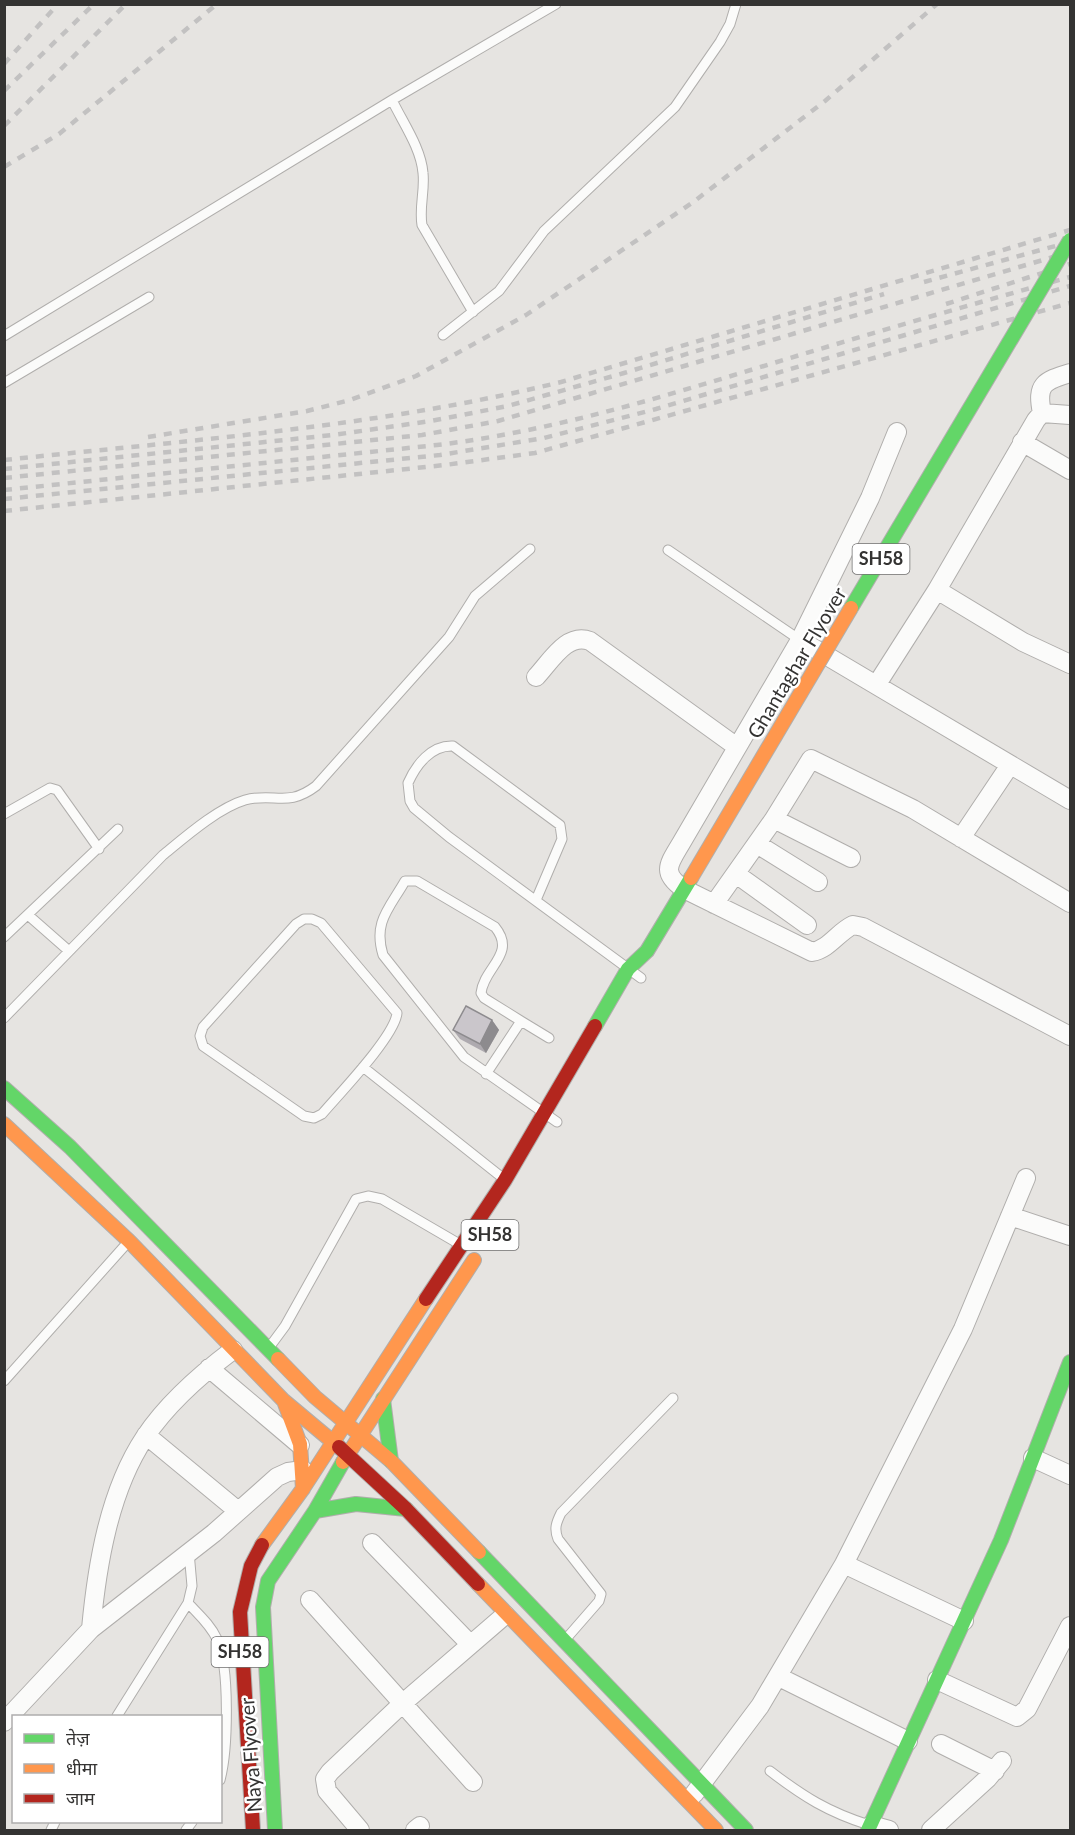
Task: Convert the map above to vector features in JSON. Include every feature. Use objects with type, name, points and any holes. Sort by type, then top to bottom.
[{"type":"main road","name":"Ghantaghar Flyover","points":[[688,884],[1071,240]]},
{"type":"main road","name":"SH58","points":[[302,1490],[345,1421],[505,1180],[628,969],[647,951],[688,884]]},
{"type":"main road","name":"SH58","points":[[638,983],[647,951]]},
{"type":"main road","points":[[4,1088],[70,1147],[315,1397],[360,1433],[390,1461],[746,1830]]},
{"type":"main road","points":[[4,1124],[129,1241],[284,1401],[347,1454],[406,1509],[506,1615],[688,1800],[712,1829]]},
{"type":"main road","name":"SH58","points":[[315,1510],[360,1433],[483,1247]]},
{"type":"main road","points":[[869,1828],[1001,1540],[1071,1362]]},
{"type":"main road","points":[[383,1399],[390,1461]]},
{"type":"main road","points":[[284,1401],[295,1422],[302,1446],[302,1490]]},
{"type":"main road","name":"Naya Flyover","points":[[253,1830],[241,1664],[240,1612],[244,1588],[260,1548],[302,1490]]},
{"type":"main road","points":[[315,1510],[356,1504],[406,1509]]},
{"type":"main road","name":"Naya Flyover","points":[[275,1830],[263,1607],[268,1581],[315,1510]]},
{"type":"street","points":[[877,684],[937,590],[1022,442],[1042,413],[1039,398],[1041,388],[1052,379],[1071,374]]},
{"type":"street","points":[[1042,413],[1071,415]]},
{"type":"street","points":[[897,432],[870,498],[800,640],[669,864],[668,874],[671,880],[688,884],[714,904],[812,952],[828,945],[842,930],[854,925],[862,927],[1071,1036]]},
{"type":"street","points":[[1022,442],[1071,470]]},
{"type":"street","points":[[937,590],[1023,642],[1071,664]]},
{"type":"street","points":[[536,677],[571,640],[580,637],[590,641],[737,747]]},
{"type":"street","points":[[800,640],[1071,800]]},
{"type":"street","points":[[714,904],[774,819],[811,759],[913,809],[1071,903]]},
{"type":"street","points":[[961,838],[1010,765]]},
{"type":"street","points":[[774,819],[851,858]]},
{"type":"street","points":[[757,844],[818,882]]},
{"type":"street","points":[[736,874],[807,925]]},
{"type":"street","points":[[688,1800],[779,1677],[844,1564],[963,1329],[1026,1178]]},
{"type":"street","points":[[1010,1216],[1071,1236]]},
{"type":"street","points":[[91,1629],[94,1594],[110,1521],[122,1485],[146,1435],[209,1368],[233,1350]]},
{"type":"street","points":[[209,1368],[302,1446]]},
{"type":"street","points":[[146,1435],[238,1511]]},
{"type":"street","points":[[1033,1458],[1071,1475]]},
{"type":"street","points":[[4,1722],[91,1629],[189,1552],[277,1477],[288,1472],[303,1470]]},
{"type":"street","points":[[372,1543],[470,1644]]},
{"type":"street","points":[[844,1564],[964,1621]]},
{"type":"street","points":[[310,1599],[472,1782]]},
{"type":"street","points":[[360,1830],[327,1791],[325,1779],[403,1703],[506,1615]]},
{"type":"street","points":[[937,1680],[1017,1717],[1028,1709],[1066,1648],[1071,1626]]},
{"type":"street","points":[[779,1677],[908,1741]]},
{"type":"street","points":[[931,1830],[999,1766],[941,1744]]},
{"type":"street","points":[[869,1828],[889,1830]]},
{"type":"lane","points":[[4,336],[392,100],[556,4]]},
{"type":"lane","points":[[443,335],[511,278],[544,231],[675,107],[720,42],[730,24],[736,4]]},
{"type":"lane","points":[[392,100],[421,160],[424,180],[421,204],[422,225],[472,312]]},
{"type":"lane","points":[[4,383],[149,297]]},
{"type":"lane","points":[[4,1018],[164,855],[192,832],[241,801],[253,798],[294,799],[316,786],[449,637],[475,596],[530,549]]},
{"type":"lane","points":[[668,550],[800,640]]},
{"type":"lane","points":[[536,900],[562,839],[560,825],[453,746],[440,747],[431,751],[408,783],[410,801],[414,808],[448,837],[628,969],[638,983]]},
{"type":"lane","points":[[4,814],[40,792],[50,788],[57,790],[99,849]]},
{"type":"lane","points":[[4,937],[118,829]]},
{"type":"lane","points":[[549,1038],[484,998],[481,993],[504,947],[503,937],[495,927],[417,881],[405,881],[379,926],[378,940],[383,955],[464,1057],[557,1122]]},
{"type":"lane","points":[[28,915],[69,951]]},
{"type":"lane","points":[[312,919],[321,923],[397,1013],[396,1023],[363,1067],[322,1114],[314,1118],[304,1116],[203,1046],[200,1036],[203,1027],[296,924],[312,919]]},
{"type":"lane","points":[[486,1074],[521,1021]]},
{"type":"lane","points":[[363,1067],[505,1180]]},
{"type":"lane","points":[[268,1349],[285,1326],[356,1199],[368,1196],[382,1199],[461,1246]]},
{"type":"lane","points":[[4,1381],[129,1241]]},
{"type":"lane","points":[[565,1640],[598,1601],[601,1594],[558,1539],[555,1531],[561,1513],[673,1398]]},
{"type":"lane","points":[[118,1715],[188,1603],[192,1586],[189,1552]]},
{"type":"lane","points":[[188,1603],[212,1628],[222,1657],[228,1746],[222,1772]]},
{"type":"lane","points":[[770,1771],[810,1801],[869,1828]]},
{"type":"building","points":[[466,1006],[492,1020],[480,1044],[453,1030]]},
{"type":"railway","points":[[4,64],[58,4]]},
{"type":"railway","points":[[4,91],[94,4]]},
{"type":"railway","points":[[4,126],[126,4]]},
{"type":"railway","points":[[4,167],[59,134],[217,4]]},
{"type":"railway","points":[[148,437],[307,411],[350,400],[416,376],[526,315],[692,203],[825,101],[937,4]]},
{"type":"railway","points":[[4,460],[354,421],[492,397],[561,382],[1070,230]]},
{"type":"railway","points":[[924,282],[1070,242]]},
{"type":"railway","points":[[4,478],[422,435],[498,421],[1070,252]]},
{"type":"railway","points":[[946,304],[1070,264]]},
{"type":"railway","points":[[4,490],[437,445],[524,431],[651,400],[1070,277]]},
{"type":"railway","points":[[4,499],[440,455],[544,438],[656,409],[1070,286]]},
{"type":"railway","points":[[4,469],[333,435],[431,421],[508,406],[884,294]]},
{"type":"railway","points":[[4,511],[445,465],[535,453],[1070,303]]},
{"type":"traffic: fast","points":[[851,608],[1070,240]]},
{"type":"traffic: fast","points":[[595,1026],[628,969],[647,951],[691,878]]},
{"type":"traffic: fast","points":[[4,1088],[70,1147],[278,1359]]},
{"type":"traffic: fast","points":[[868,1830],[1001,1540],[1070,1362]]},
{"type":"traffic: fast","points":[[383,1399],[391,1461]]},
{"type":"traffic: fast","points":[[275,1830],[263,1607],[268,1581],[315,1511],[343,1462]]},
{"type":"traffic: fast","points":[[315,1511],[356,1504],[406,1509]]},
{"type":"traffic: fast","points":[[479,1552],[746,1830]]},
{"type":"traffic: slow","points":[[691,878],[851,608]]},
{"type":"traffic: slow","points":[[4,1124],[129,1241],[284,1401],[339,1447]]},
{"type":"traffic: slow","points":[[343,1462],[474,1260]]},
{"type":"traffic: slow","points":[[262,1545],[302,1490],[426,1299]]},
{"type":"traffic: slow","points":[[278,1359],[315,1397],[391,1461],[479,1552]]},
{"type":"traffic: slow","points":[[284,1401],[300,1444],[303,1489]]},
{"type":"traffic: slow","points":[[478,1584],[716,1830]]},
{"type":"traffic: jam","points":[[426,1299],[505,1180],[595,1026]]},
{"type":"traffic: jam","points":[[339,1447],[406,1509],[478,1584]]},
{"type":"traffic: jam","points":[[253,1830],[240,1612],[251,1566],[262,1545]]}]
